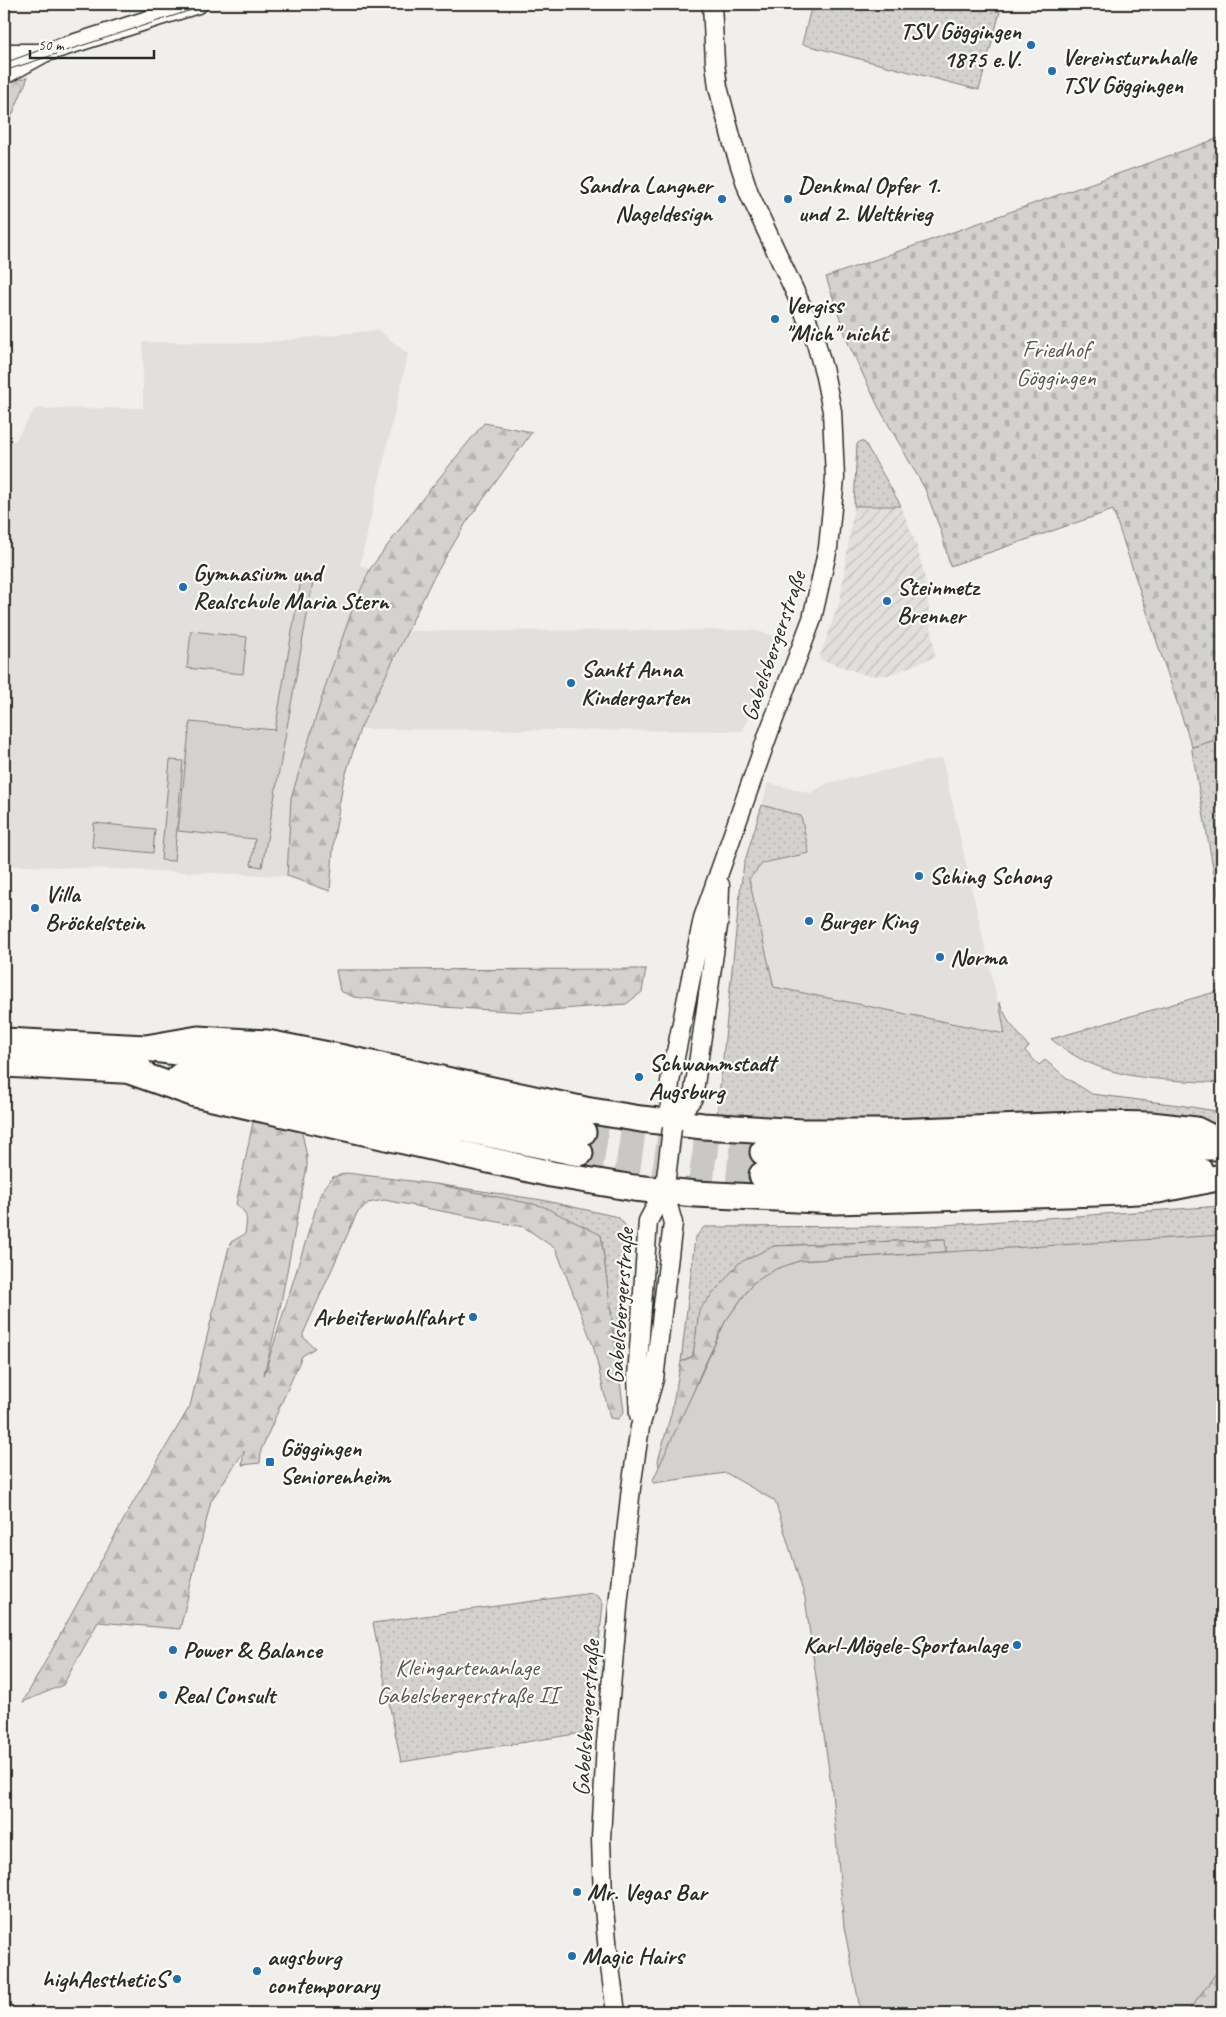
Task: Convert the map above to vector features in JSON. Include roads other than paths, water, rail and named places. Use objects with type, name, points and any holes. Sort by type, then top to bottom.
[{"type":"highway","points":[[146,1048],[198,1039],[267,1043],[585,1110],[673,1126],[822,1132],[891,1132],[1102,1124],[1151,1124],[1196,1130],[1222,1145]]},
{"type":"highway","points":[[4,1041],[146,1048],[292,1069],[582,1143],[476,1133],[236,1082],[124,1069],[4,1064]]},
{"type":"highway","points":[[124,1069],[195,1094],[551,1174],[634,1188],[665,1184],[764,1198],[836,1201],[1148,1190],[1222,1177]]},
{"type":"highway","points":[[1222,1145],[838,1156],[763,1164],[836,1178],[1140,1170],[1222,1172]]},
{"type":"street","points":[[4,75],[44,53],[198,4]]},
{"type":"street","name":"Gabelsbergerstraße","points":[[640,1427],[637,1377],[648,1221],[665,1184],[673,1126],[669,1094],[670,1082],[703,918],[769,732],[812,619],[828,553],[835,487],[835,449],[830,399],[816,343],[802,307],[749,193],[733,144],[720,95],[715,63],[712,4]]},
{"type":"street","points":[[4,52],[44,53]]},
{"type":"street","name":"Gabelsbergerstraße","points":[[673,1126],[693,1098],[719,919],[721,870]]},
{"type":"street","name":"Gabelsbergerstraße","points":[[616,2013],[605,1920],[601,1839],[606,1742],[619,1596],[640,1427],[654,1379],[673,1223],[665,1184]]},
{"type":"tunnel","points":[[583,1132],[763,1152]]},
{"type":"tunnel","points":[[580,1153],[705,1170],[762,1175]]},
{"type":"tram line","points":[[4,71],[210,4]]},
{"type":"tram line","points":[[4,63],[43,49]]},
{"type":"place","name":"TSV Göggingen 1875 e.V.","points":[[1031,45]]},
{"type":"place","name":"Vereinsturnhalle TSV Göggingen","points":[[1052,71]]},
{"type":"place","name":"Sandra Langner Nageldesign","points":[[722,199]]},
{"type":"place","name":"Denkmal Opfer 1. und 2. Weltkrieg","points":[[788,199]]},
{"type":"place","name":"Vergiss \"Mich\" nicht","points":[[775,319]]},
{"type":"place","name":"Gymnasium und Realschule Maria Stern","points":[[183,587]]},
{"type":"place","name":"Steinmetz Brenner","points":[[887,601]]},
{"type":"place","name":"Sankt Anna Kindergarten","points":[[571,683]]},
{"type":"place","name":"Sching Schong","points":[[919,876]]},
{"type":"place","name":"Villa Bröckelstein","points":[[35,908]]},
{"type":"place","name":"Burger King","points":[[809,921]]},
{"type":"place","name":"Norma","points":[[940,957]]},
{"type":"place","name":"Schwammstadt Augsburg","points":[[639,1077]]},
{"type":"place","name":"Arbeiterwohlfahrt","points":[[473,1317]]},
{"type":"place","name":"Göggingen Seniorenheim","points":[[270,1462]]},
{"type":"place","name":"Karl-Mögele-Sportanlage","points":[[1017,1645]]},
{"type":"place","name":"Power & Balance","points":[[173,1650]]},
{"type":"place","name":"Real Consult","points":[[163,1695]]},
{"type":"place","name":"Mr. Vegas Bar","points":[[577,1892]]},
{"type":"place","name":"Magic Hairs","points":[[572,1956]]},
{"type":"place","name":"augsburg contemporary","points":[[257,1971]]},
{"type":"place","name":"highAestheticS","points":[[177,1979]]},
{"type":"park label","name":"Friedhof Göggingen","points":[[1056,363]]},
{"type":"park label","name":"Kleingartenanlage Gabelsbergerstraße II","points":[[467,1681]]}]
